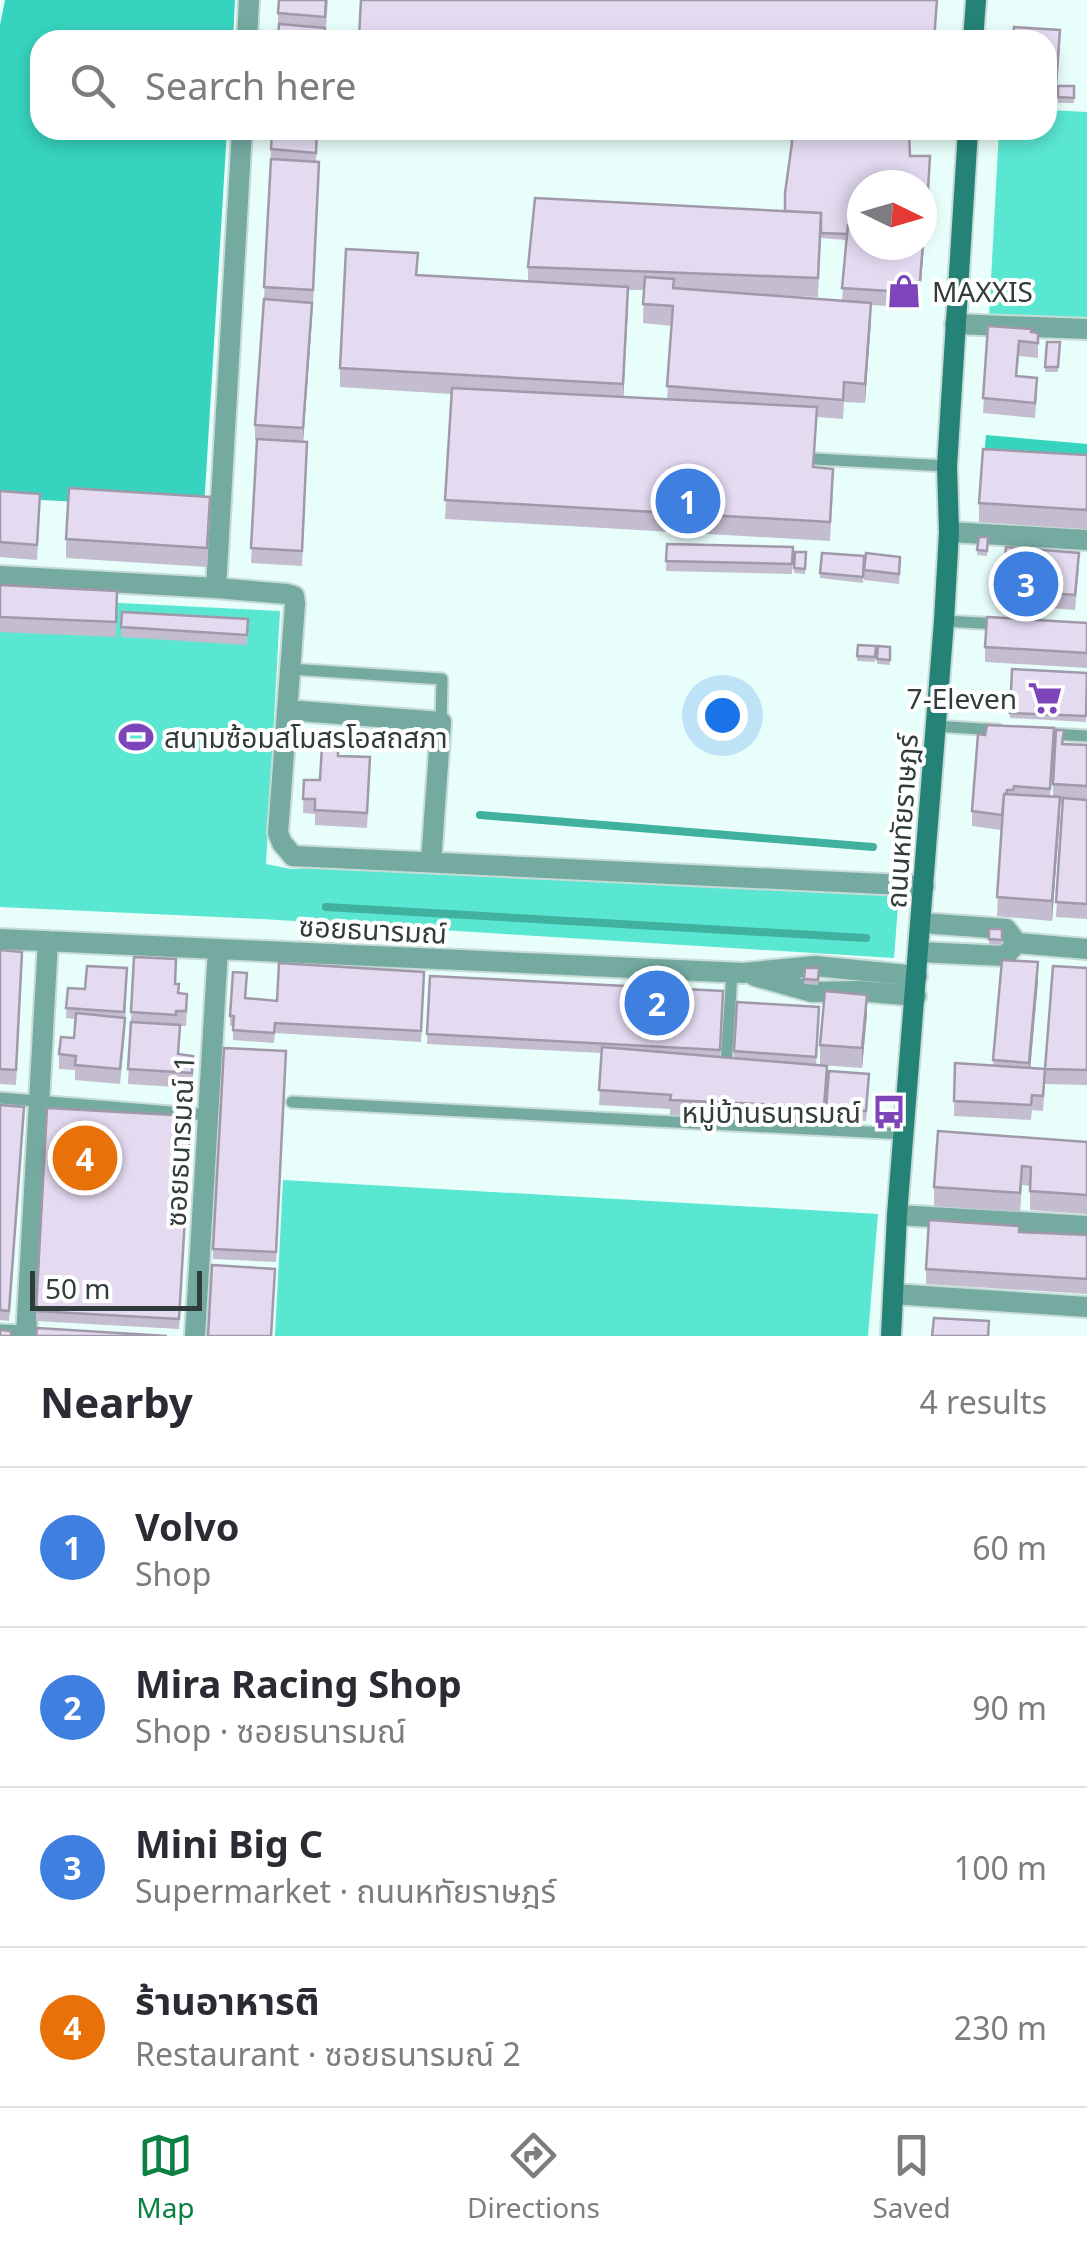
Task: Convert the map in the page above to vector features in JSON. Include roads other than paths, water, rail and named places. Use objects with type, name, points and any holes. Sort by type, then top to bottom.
[{"type":"main road","points":[[974,30],[976,0]]},
{"type":"main road","name":"ถนนหทัยราษฎร์","points":[[891,1336],[944,621],[949,532],[947,466],[967,140]]},
{"type":"street","points":[[248,30],[249,0]]},
{"type":"street","points":[[216,588],[241,140]]},
{"type":"street","points":[[955,324],[1087,328]]},
{"type":"street","points":[[949,532],[1087,540]]},
{"type":"street","points":[[0,576],[294,596],[278,832],[293,856],[924,886]]},
{"type":"street","points":[[287,710],[440,722],[431,862]]},
{"type":"street","points":[[922,923],[1006,929],[1017,942],[1087,949]]},
{"type":"street","name":"ซอยธนารมณ์","points":[[0,939],[738,973],[815,966],[916,986]]},
{"type":"street","points":[[32,1333],[48,941]]},
{"type":"street","points":[[919,952],[1005,956],[1017,942]]},
{"type":"street","name":"ซอยธนารมณ์ 1","points":[[196,1336],[208,1266],[208,1115],[218,949]]},
{"type":"street","points":[[898,1215],[1087,1226]]},
{"type":"street","points":[[893,1294],[1087,1308]]},
{"type":"lane","points":[[815,459],[947,466]]},
{"type":"lane","points":[[944,621],[1016,625]]},
{"type":"lane","points":[[290,669],[442,678],[440,722]]},
{"type":"lane","points":[[934,726],[1020,732]]},
{"type":"lane","points":[[1040,733],[1087,736]]},
{"type":"lane","points":[[726,1065],[738,973]]},
{"type":"lane","points":[[0,1098],[208,1115]]},
{"type":"lane","points":[[292,1102],[904,1134]]},
{"type":"lane","points":[[0,1330],[32,1333]]},
{"type":"waterway","points":[[480,815],[873,847]]},
{"type":"waterway","points":[[326,907],[866,938]]},
{"type":"place","name":"MAXXIS","points":[[904,291]]},
{"type":"place","name":"Volvo","points":[[688,501]]},
{"type":"place","name":"Mini Big C","points":[[1026,584]]},
{"type":"place","name":"7-Eleven","points":[[1045,698]]},
{"type":"place","name":"สนามซ้อมสโมสรโอสถสภา","points":[[136,737]]},
{"type":"place","name":"Mira Racing Shop","points":[[657,1003]]},
{"type":"place","name":"หมู่บ้านธนารมณ์","points":[[889,1112]]},
{"type":"place","name":"ร้านอาหารติ","points":[[85,1158]]}]
